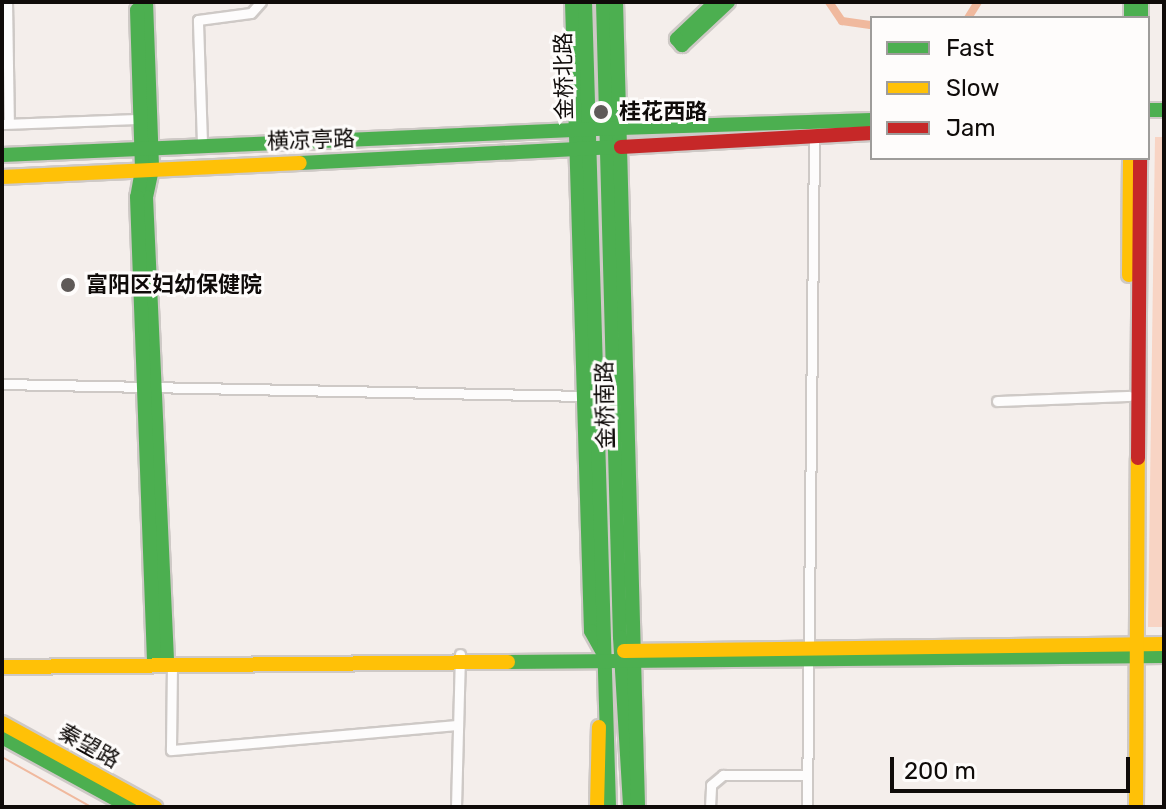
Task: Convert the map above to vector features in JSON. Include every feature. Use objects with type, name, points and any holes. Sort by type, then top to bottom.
[{"type":"main road","points":[[137,2],[139,119],[146,146]]},
{"type":"main road","points":[[146,2],[147,170],[137,197],[163,662]]},
{"type":"main road","name":"金桥北路","points":[[572,2],[582,127]]},
{"type":"main road","name":"金桥北路","points":[[582,127],[585,2]]},
{"type":"main road","name":"金桥北路","points":[[603,2],[613,128],[605,148]]},
{"type":"main road","name":"金桥南路","points":[[616,2],[613,128],[621,147],[630,807]]},
{"type":"main road","points":[[716,2],[677,39],[682,45],[728,2]]},
{"type":"main road","points":[[613,128],[870,120]]},
{"type":"main road","name":"金桥南路","points":[[582,127],[583,396],[591,631],[603,656]]},
{"type":"main road","name":"横凉亭路","points":[[2,155],[202,143],[613,128]]},
{"type":"main road","points":[[621,147],[870,133]]},
{"type":"main road","name":"横凉亭路","points":[[2,177],[621,147]]},
{"type":"main road","name":"金桥南路","points":[[605,148],[615,437],[638,807]]},
{"type":"main road","name":"金桥南路","points":[[582,149],[603,656],[597,807]]},
{"type":"main road","points":[[1130,160],[1129,396],[1136,807]]},
{"type":"main road","points":[[1128,807],[1140,160]]},
{"type":"main road","points":[[615,437],[627,416]]},
{"type":"main road","points":[[586,462],[598,484]]},
{"type":"main road","points":[[2,664],[1132,650],[1164,644]]},
{"type":"main road","points":[[1132,650],[1164,656]]},
{"type":"main road","name":"金桥南路","points":[[602,702],[609,807]]},
{"type":"main road","name":"秦望路","points":[[2,723],[155,807]]},
{"type":"main road","name":"秦望路","points":[[2,737],[130,807]]},
{"type":"street","points":[[7,2],[5,124],[139,119]]},
{"type":"street","points":[[202,143],[198,20],[251,13],[261,2]]},
{"type":"street","points":[[807,807],[814,136]]},
{"type":"street","points":[[2,384],[150,390],[583,396]]},
{"type":"street","points":[[997,401],[1129,396]]},
{"type":"street","points":[[456,807],[459,658]]},
{"type":"street","points":[[163,662],[171,750],[458,725]]},
{"type":"street","points":[[710,807],[711,785],[723,775],[807,775]]},
{"type":"shaded area","points":[[1155,137],[1164,137],[1164,627],[1148,627]]},
{"type":"waterway","points":[[829,2],[842,21],[870,25]]},
{"type":"waterway","points":[[969,16],[978,2]]},
{"type":"waterway","points":[[2,757],[91,807]]},
{"type":"traffic: fast","points":[[146,2],[152,169],[146,197],[167,665]]},
{"type":"traffic: fast","points":[[572,2],[591,631],[602,651]]},
{"type":"traffic: fast","points":[[585,2],[609,807]]},
{"type":"traffic: fast","points":[[603,2],[620,637],[630,807]]},
{"type":"traffic: fast","points":[[616,2],[638,807]]},
{"type":"traffic: fast","points":[[716,2],[677,39],[682,45],[728,2]]},
{"type":"traffic: fast","points":[[1131,2],[1131,16]]},
{"type":"traffic: fast","points":[[1141,2],[1141,16]]},
{"type":"traffic: fast","points":[[137,10],[142,170],[137,197],[154,665]]},
{"type":"traffic: fast","points":[[1150,110],[1164,110]]},
{"type":"traffic: fast","points":[[620,128],[870,120]]},
{"type":"traffic: fast","points":[[2,155],[620,128]]},
{"type":"traffic: fast","points":[[300,163],[621,147]]},
{"type":"traffic: fast","points":[[508,662],[1164,656]]},
{"type":"traffic: fast","points":[[2,737],[130,807]]},
{"type":"traffic: slow","points":[[1129,275],[1130,160]]},
{"type":"traffic: slow","points":[[2,177],[300,163]]},
{"type":"traffic: slow","points":[[1136,807],[1138,458]]},
{"type":"traffic: slow","points":[[624,651],[1164,644]]},
{"type":"traffic: slow","points":[[2,667],[508,662]]},
{"type":"traffic: slow","points":[[2,723],[155,807]]},
{"type":"traffic: slow","points":[[597,807],[599,727]]},
{"type":"traffic: jam","points":[[621,147],[870,133]]},
{"type":"traffic: jam","points":[[1138,458],[1140,160]]},
{"type":"place","name":"桂花西路","points":[[601,112]]},
{"type":"place","name":"富阳区妇幼保健院","points":[[68,285]]}]
